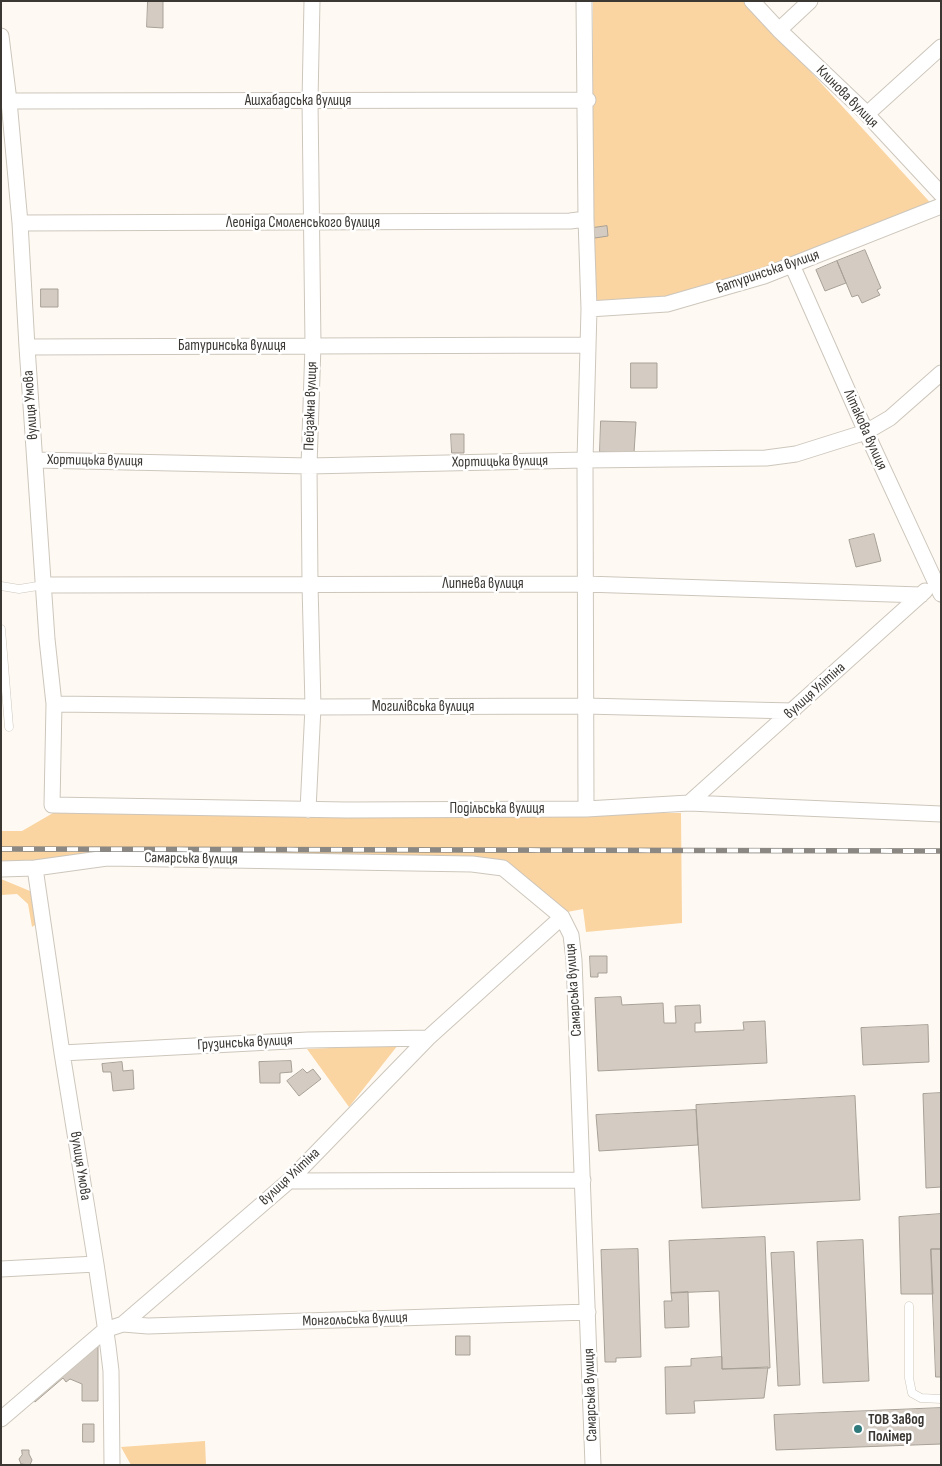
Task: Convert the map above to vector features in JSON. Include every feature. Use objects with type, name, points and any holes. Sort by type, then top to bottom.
[{"type":"street","name":"Пейзажна вулиця","points":[[308,810],[313,707],[309,466],[313,346],[313,223],[310,101],[312,1]]},
{"type":"street","points":[[584,1],[587,100],[586,219],[589,309],[585,460],[586,584],[584,706],[586,809]]},
{"type":"street","name":"Клинова вулиця","points":[[752,1],[779,30],[867,114],[941,194]]},
{"type":"street","points":[[779,30],[810,1]]},
{"type":"street","name":"вулиця Умова","points":[[1,36],[20,223],[26,347],[47,639],[54,704],[52,805]]},
{"type":"street","points":[[867,114],[941,47]]},
{"type":"street","name":"Ашхабадська вулиця","points":[[9,101],[587,100]]},
{"type":"street","name":"Батуринська вулиця","points":[[589,309],[667,304],[764,276],[941,206]]},
{"type":"street","name":"Леоніда Смоленського вулиця","points":[[20,223],[313,223],[570,221],[586,219]]},
{"type":"street","name":"Літакова вулиця","points":[[792,265],[866,432],[939,584]]},
{"type":"street","name":"Батуринська вулиця","points":[[26,347],[588,344]]},
{"type":"street","name":"Хортицька вулиця","points":[[35,460],[309,466],[766,458],[796,454],[866,432],[890,418],[941,373]]},
{"type":"street","name":"Липнева вулиця","points":[[44,585],[586,584],[921,595]]},
{"type":"street","name":"вулиця Улітіна","points":[[690,803],[921,595],[939,584]]},
{"type":"street","name":"Могилівська вулиця","points":[[54,704],[313,707],[584,706],[793,711]]},
{"type":"street","name":"Подільська вулиця","points":[[52,805],[308,810],[586,809],[690,803],[941,814]]},
{"type":"street","name":"Самарська вулиця","points":[[1,869],[35,868],[108,858],[472,864],[503,868],[562,917],[571,935],[574,960],[593,1465]]},
{"type":"street","name":"вулиця Умова","points":[[35,868],[106,1330],[111,1371],[112,1465]]},
{"type":"street","name":"вулиця Улітіна","points":[[1,1419],[106,1330],[122,1324],[289,1181],[428,1038],[562,917]]},
{"type":"street","name":"Грузинська вулиця","points":[[62,1053],[308,1040],[428,1038]]},
{"type":"street","points":[[289,1181],[583,1180]]},
{"type":"street","points":[[1,1269],[96,1264]]},
{"type":"street","name":"Монгольська вулиця","points":[[122,1324],[148,1326],[588,1312]]},
{"type":"lane","points":[[1,586],[19,589],[44,585]]},
{"type":"lane","points":[[1,629],[9,727]]},
{"type":"lane","points":[[909,1306],[909,1378],[912,1393],[921,1398],[941,1399]]},
{"type":"shaded area","points":[[593,1],[746,1],[937,210],[667,301],[592,304]]},
{"type":"shaded area","points":[[53,813],[681,813],[682,923],[586,932],[583,909],[567,912],[518,871],[53,859],[1,862],[1,831],[22,831]]},
{"type":"shaded area","points":[[1,879],[30,891],[37,898],[38,923],[32,927],[28,904],[17,894],[1,895]]},
{"type":"shaded area","points":[[398,1045],[349,1107],[307,1049]]},
{"type":"shaded area","points":[[205,1441],[206,1465],[131,1465],[121,1447]]},
{"type":"building","points":[[148,1],[163,1],[163,28],[147,27]]},
{"type":"building","points":[[607,226],[608,236],[595,238],[593,228]]},
{"type":"building","points":[[865,250],[881,288],[877,290],[880,295],[862,303],[858,295],[852,297],[837,261]]},
{"type":"building","points":[[837,261],[846,283],[825,291],[816,270]]},
{"type":"building","points":[[41,289],[58,289],[58,307],[41,307]]},
{"type":"building","points":[[631,363],[657,363],[657,388],[631,388]]},
{"type":"building","points":[[601,421],[636,422],[634,453],[600,452]]},
{"type":"building","points":[[451,434],[464,434],[464,453],[452,453]]},
{"type":"building","points":[[874,534],[881,561],[856,567],[849,540]]},
{"type":"building","points":[[590,956],[607,956],[607,973],[598,973],[598,977],[591,977]]},
{"type":"building","points":[[621,997],[622,1005],[663,1003],[664,1023],[676,1023],[675,1006],[700,1005],[701,1023],[695,1023],[695,1032],[744,1030],[743,1022],[765,1021],[767,1063],[598,1071],[595,998]]},
{"type":"building","points":[[928,1025],[929,1062],[863,1065],[861,1028]]},
{"type":"building","points":[[291,1061],[292,1072],[280,1073],[280,1083],[260,1083],[259,1062]]},
{"type":"building","points":[[122,1062],[123,1071],[133,1070],[134,1089],[113,1091],[111,1072],[103,1072],[102,1064]]},
{"type":"building","points":[[303,1069],[307,1073],[313,1069],[321,1079],[299,1096],[287,1081]]},
{"type":"building","points":[[941,1093],[941,1187],[926,1188],[923,1094]]},
{"type":"building","points":[[855,1096],[860,1200],[702,1208],[696,1105]]},
{"type":"building","points":[[696,1110],[698,1145],[599,1151],[596,1115]]},
{"type":"building","points":[[941,1214],[941,1249],[931,1249],[933,1294],[901,1294],[899,1217]]},
{"type":"building","points":[[765,1237],[770,1368],[722,1369],[719,1291],[671,1293],[669,1241]]},
{"type":"building","points":[[863,1240],[869,1381],[823,1383],[817,1242]]},
{"type":"building","points":[[638,1249],[641,1357],[616,1358],[616,1362],[605,1362],[601,1250]]},
{"type":"building","points":[[931,1249],[941,1249],[941,1377],[936,1377]]},
{"type":"building","points":[[794,1252],[800,1385],[778,1386],[771,1253]]},
{"type":"building","points":[[688,1292],[689,1327],[665,1328],[664,1301],[672,1301],[671,1293]]},
{"type":"building","points":[[456,1336],[470,1336],[470,1355],[456,1355]]},
{"type":"building","points":[[98,1343],[98,1401],[82,1401],[82,1384],[70,1379],[66,1382],[63,1378],[35,1402],[29,1397]]},
{"type":"building","points":[[722,1357],[722,1369],[768,1367],[764,1398],[694,1401],[695,1413],[666,1414],[665,1367],[691,1366],[691,1359]]},
{"type":"building","name":"ТОВ Завод Полімер","points":[[941,1408],[941,1444],[776,1450],[774,1415]]},
{"type":"building","points":[[83,1424],[94,1424],[94,1442],[83,1442]]},
{"type":"building","points":[[22,1450],[29,1450],[32,1460],[30,1465],[21,1464],[19,1459],[22,1455]]},
{"type":"railway","points":[[1,849],[941,851]]},
{"type":"place","name":"ТОВ Завод Полімер","points":[[858,1429]]}]
